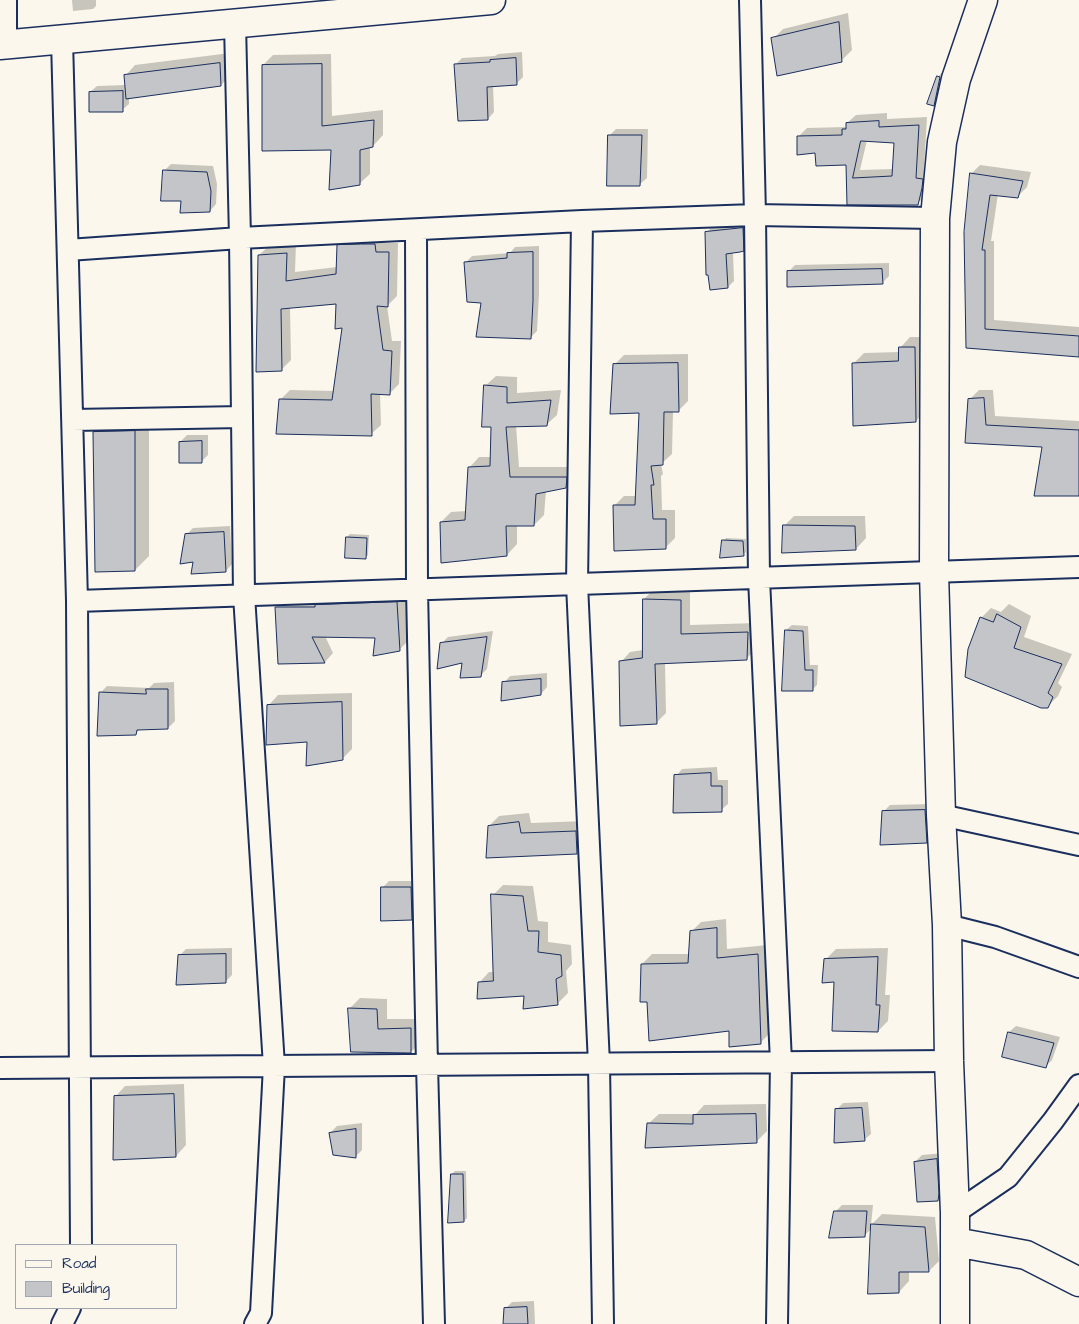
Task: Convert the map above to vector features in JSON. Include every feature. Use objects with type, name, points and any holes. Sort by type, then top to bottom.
[{"type":"street","points":[[6,0],[3,45],[492,0]]},
{"type":"street","points":[[750,0],[759,578],[781,1062],[777,1324]]},
{"type":"street","points":[[955,1324],[955,1213],[949,1061],[947,925],[941,815],[934,572],[935,218],[942,142],[956,80],[982,0]]},
{"type":"street","points":[[235,24],[240,238],[244,595],[274,1066],[261,1313],[255,1324]]},
{"type":"street","points":[[62,40],[78,601],[81,1244]]},
{"type":"street","points":[[68,250],[240,238],[582,221],[754,215],[935,218]]},
{"type":"street","points":[[582,221],[577,584],[599,1064],[603,1324]]},
{"type":"street","points":[[416,230],[417,589],[434,1324]]},
{"type":"street","points":[[73,420],[242,417]]},
{"type":"street","points":[[78,601],[1079,567]]},
{"type":"street","points":[[941,815],[1079,845]]},
{"type":"street","points":[[947,925],[995,937],[1079,967]]},
{"type":"street","points":[[0,1068],[949,1061]]},
{"type":"street","points":[[955,1213],[1008,1177],[1079,1085]]},
{"type":"street","points":[[955,1242],[1026,1255],[1079,1282]]},
{"type":"street","points":[[62,1324],[70,1309]]},
{"type":"building","points":[[839,22],[842,62],[777,76],[771,38]]},
{"type":"building","points":[[516,58],[517,85],[487,87],[488,120],[458,121],[454,64]]},
{"type":"building","points":[[220,63],[221,86],[126,99],[124,75]]},
{"type":"building","points":[[322,64],[322,126],[374,120],[373,147],[360,150],[360,185],[329,190],[331,150],[262,151],[262,65]]},
{"type":"building","points":[[937,76],[940,77],[934,106],[927,104]]},
{"type":"building","points":[[123,91],[123,112],[89,112],[89,92]]},
{"type":"building","points":[[879,121],[879,127],[919,125],[916,178],[923,179],[918,205],[847,205],[846,165],[816,166],[815,153],[797,155],[797,136],[842,135],[842,129],[846,129],[846,123]],"holes":[[[861,141],[894,143],[892,176],[853,178]]]},
{"type":"building","points":[[608,135],[642,135],[640,186],[607,186]]},
{"type":"building","points":[[163,170],[207,172],[211,191],[210,212],[180,213],[181,201],[161,201]]},
{"type":"building","points":[[970,173],[1023,181],[1018,198],[990,195],[982,250],[985,250],[985,329],[1079,336],[1079,357],[966,348],[964,232]]},
{"type":"building","points":[[743,228],[744,251],[726,254],[728,288],[710,290],[708,275],[706,275],[705,232]]},
{"type":"building","points":[[375,244],[376,252],[389,252],[388,307],[377,306],[383,350],[392,351],[390,395],[371,394],[372,436],[276,434],[279,399],[332,400],[342,328],[335,329],[336,304],[281,309],[282,371],[256,372],[258,255],[287,253],[286,281],[336,274],[337,245]]},
{"type":"building","points":[[533,252],[531,339],[476,337],[481,303],[467,302],[464,262],[507,258],[507,253]]},
{"type":"building","points":[[882,269],[883,284],[787,287],[787,271]]},
{"type":"building","points":[[899,347],[915,347],[916,422],[853,426],[852,363],[898,361]]},
{"type":"building","points":[[678,363],[679,412],[664,412],[663,465],[651,466],[654,485],[651,485],[653,519],[666,519],[666,549],[614,551],[613,505],[635,505],[639,413],[610,414],[613,364]]},
{"type":"building","points":[[484,385],[507,387],[507,403],[551,400],[547,426],[506,427],[510,477],[567,477],[566,488],[536,494],[534,526],[506,526],[507,556],[441,563],[440,522],[465,520],[468,467],[490,466],[491,427],[482,427]]},
{"type":"building","points":[[984,398],[986,425],[1079,430],[1079,496],[1034,496],[1042,447],[965,443],[968,399]]},
{"type":"building","points":[[135,431],[135,571],[95,572],[93,432]]},
{"type":"building","points":[[202,441],[202,463],[179,463],[179,442]]},
{"type":"building","points":[[783,525],[855,526],[856,550],[782,553]]},
{"type":"building","points":[[224,532],[226,572],[191,574],[193,562],[180,564],[185,534]]},
{"type":"building","points":[[346,537],[367,538],[366,559],[345,558]]},
{"type":"building","points":[[722,540],[743,541],[744,556],[720,558]]},
{"type":"building","points":[[643,599],[681,600],[681,634],[748,632],[747,660],[655,664],[657,724],[620,726],[619,661],[642,658]]},
{"type":"building","points":[[397,602],[400,651],[373,656],[375,638],[312,637],[325,663],[278,664],[275,607],[315,607],[315,605]]},
{"type":"building","points":[[997,614],[1021,627],[1014,648],[1062,664],[1048,693],[1053,697],[1048,708],[1041,708],[965,677],[968,649],[980,617],[993,622]]},
{"type":"building","points":[[785,630],[803,631],[805,670],[813,670],[813,691],[782,691]]},
{"type":"building","points":[[487,637],[481,677],[460,678],[462,663],[437,669],[440,643]]},
{"type":"building","points":[[541,679],[541,695],[501,701],[502,682]]},
{"type":"building","points":[[146,689],[168,689],[168,729],[137,730],[136,735],[97,736],[99,692],[146,694]]},
{"type":"building","points":[[342,702],[343,760],[306,766],[307,742],[266,745],[267,705]]},
{"type":"building","points":[[711,773],[711,786],[722,786],[722,812],[673,813],[674,775]]},
{"type":"building","points":[[925,810],[927,843],[880,845],[882,811]]},
{"type":"building","points":[[519,822],[521,833],[576,831],[577,854],[486,858],[488,826]]},
{"type":"building","points":[[381,887],[411,887],[412,920],[381,921]]},
{"type":"building","points":[[491,894],[523,896],[528,931],[539,931],[538,952],[561,955],[562,976],[556,979],[558,1005],[523,1009],[524,996],[477,999],[478,982],[493,981]]},
{"type":"building","points":[[717,928],[717,958],[758,954],[761,1044],[729,1047],[729,1031],[649,1041],[647,1002],[640,1002],[641,964],[688,963],[690,931]]},
{"type":"building","points":[[226,954],[226,983],[176,985],[178,955]]},
{"type":"building","points":[[878,957],[876,1005],[880,1005],[878,1032],[832,1031],[834,982],[822,983],[824,959]]},
{"type":"building","points":[[348,1008],[377,1009],[378,1029],[411,1028],[411,1053],[351,1052]]},
{"type":"building","points":[[1008,1032],[1054,1043],[1046,1068],[1002,1057]]},
{"type":"building","points":[[174,1094],[176,1157],[113,1160],[114,1096]]},
{"type":"building","points":[[862,1108],[865,1141],[834,1143],[835,1109]]},
{"type":"building","points":[[756,1114],[757,1143],[645,1148],[647,1123],[693,1124],[693,1115]]},
{"type":"building","points":[[356,1129],[356,1158],[333,1155],[329,1133]]},
{"type":"building","points":[[937,1159],[938,1201],[917,1202],[914,1162]]},
{"type":"building","points":[[451,1174],[463,1174],[464,1222],[448,1223]]},
{"type":"building","points":[[834,1211],[867,1211],[865,1237],[829,1238]]},
{"type":"building","points":[[871,1224],[925,1227],[929,1272],[899,1272],[899,1293],[868,1294]]},
{"type":"building","points":[[527,1307],[528,1324],[503,1324],[504,1308]]}]
